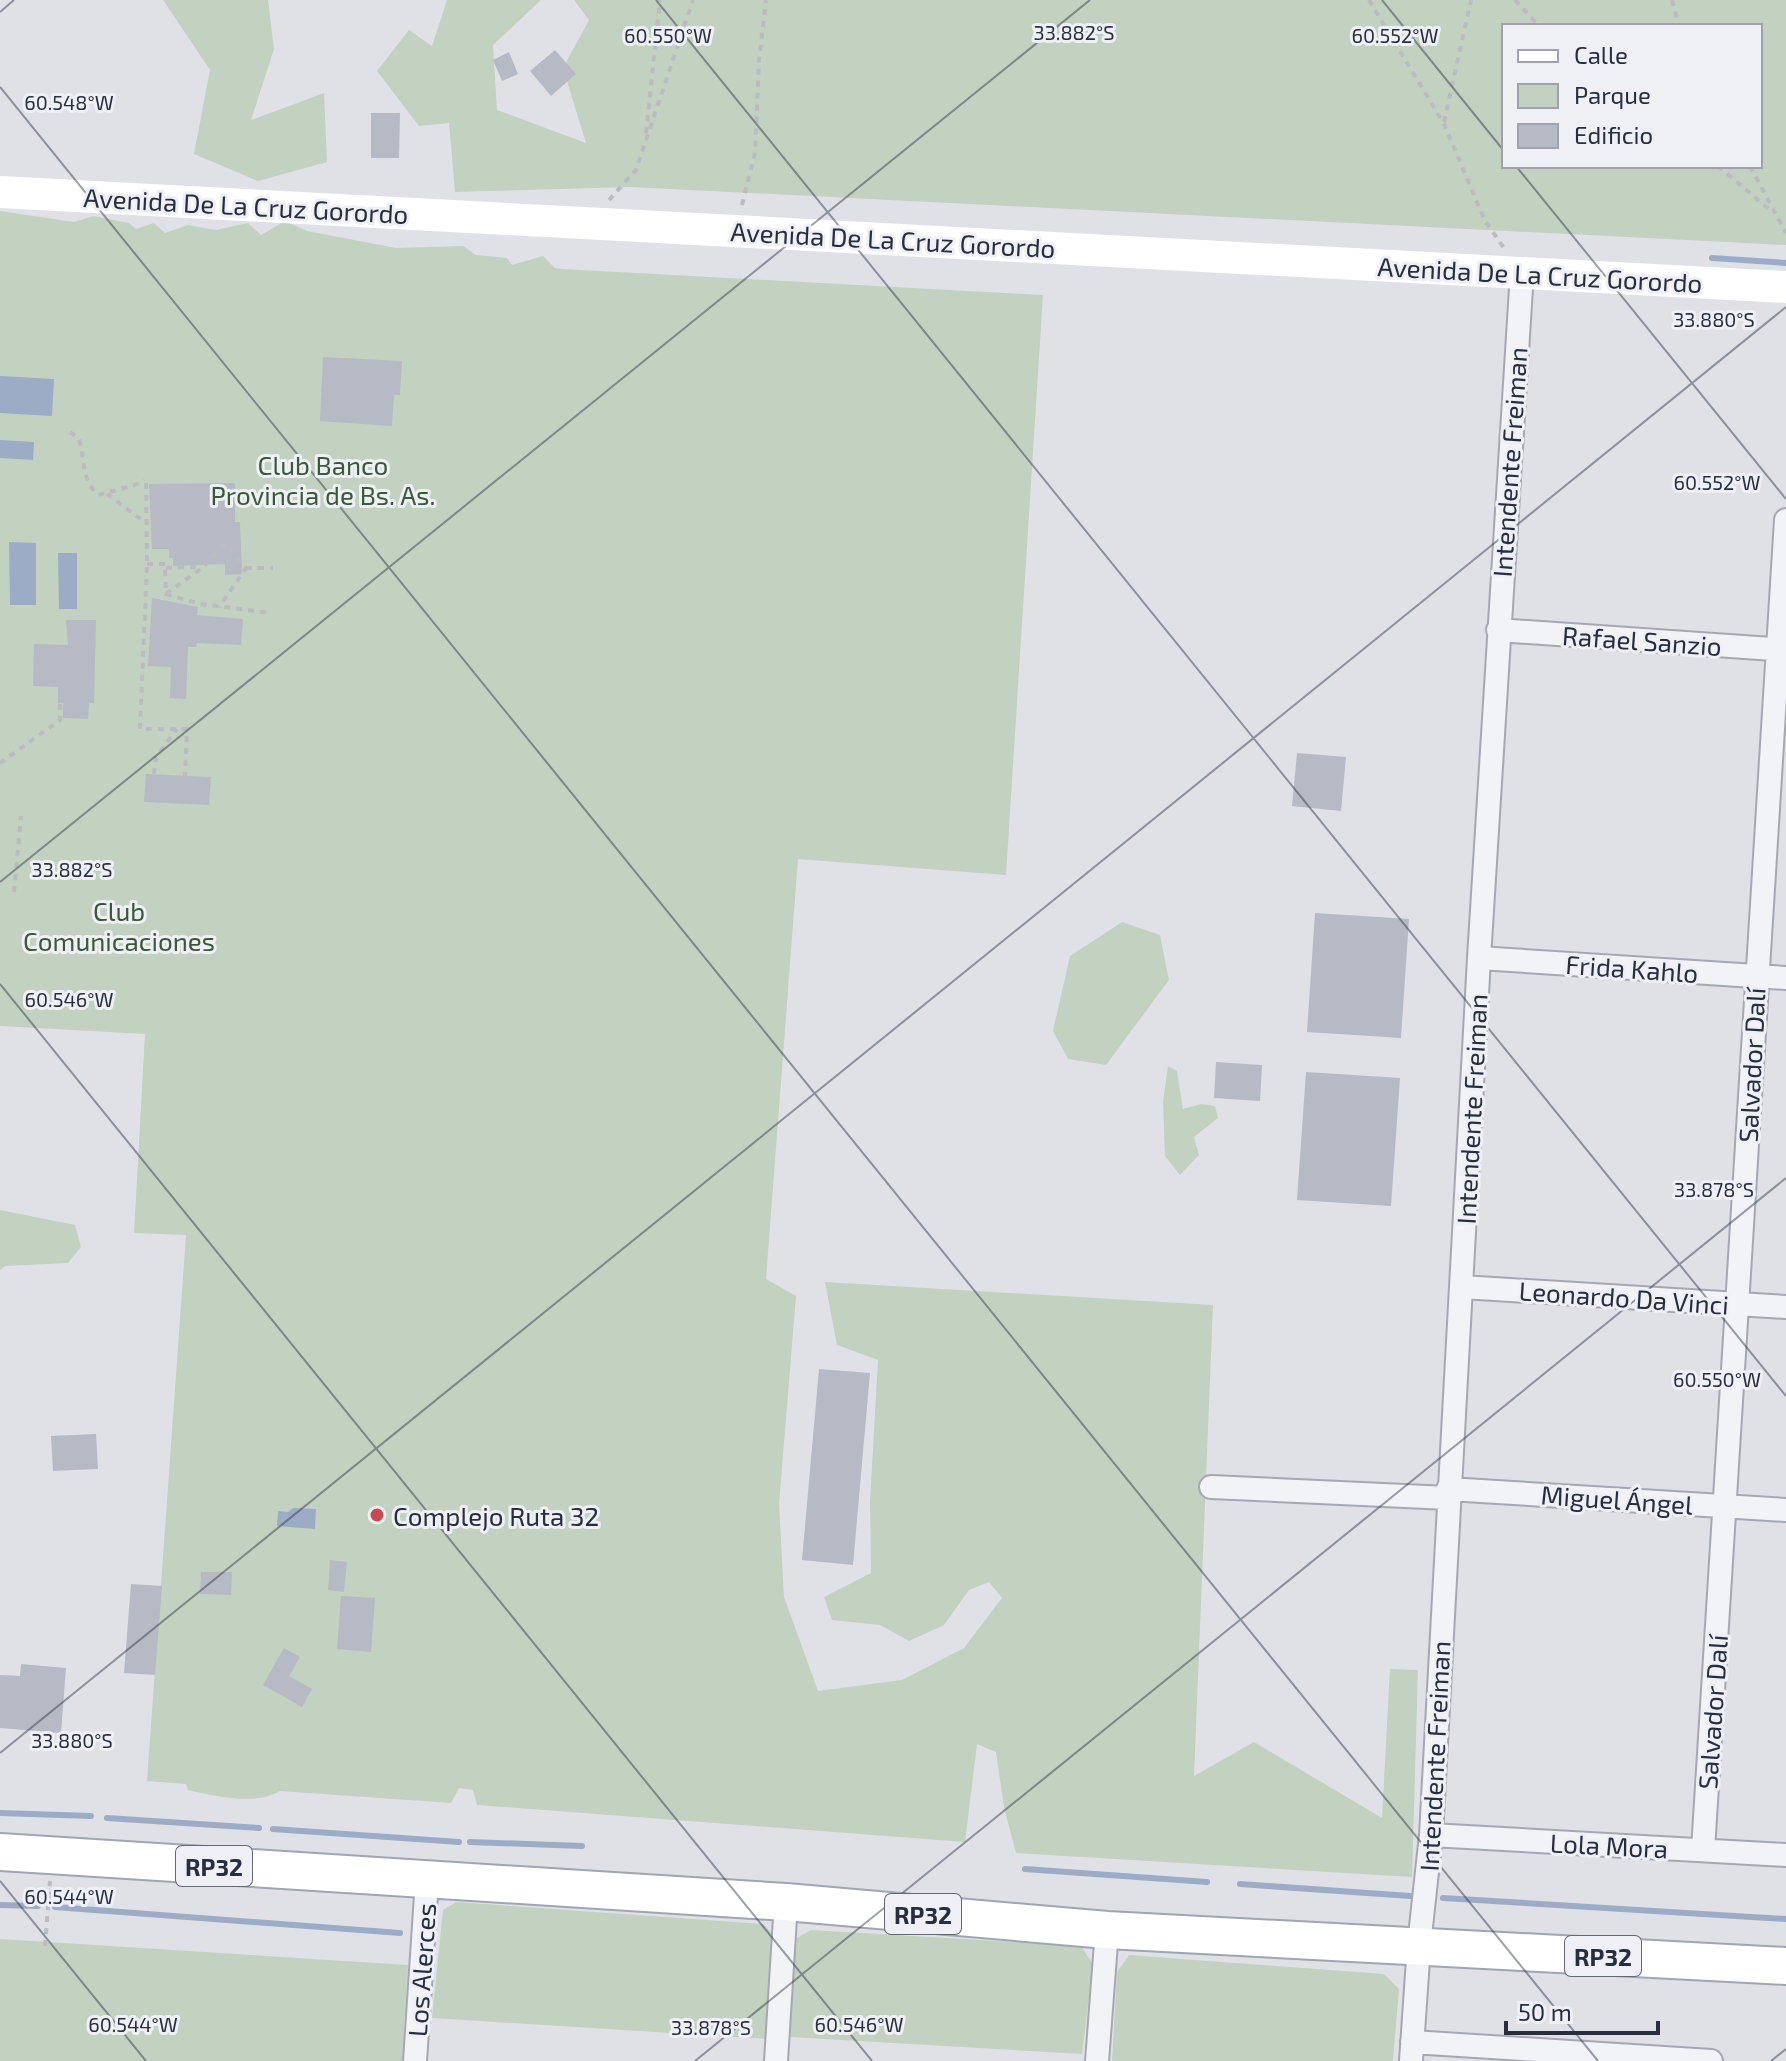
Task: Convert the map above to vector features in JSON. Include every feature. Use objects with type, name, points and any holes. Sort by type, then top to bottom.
[{"type":"main road","name":"Avenida De La Cruz Gorordo","points":[[0,192],[1786,287]]},
{"type":"main road","name":"RP32","points":[[0,1852],[786,1902],[1107,1930],[1786,1966]]},
{"type":"street","name":"Intendente Freiman","points":[[1412,2052],[1431,1835],[1498,630],[1522,272]]},
{"type":"street","name":"Salvador Dalí","points":[[1703,1850],[1739,1304],[1756,976],[1782,649],[1786,520]]},
{"type":"street","name":"Rafael Sanzio","points":[[1498,630],[1782,649]]},
{"type":"street","name":"Frida Kahlo","points":[[1479,958],[1786,978]]},
{"type":"street","name":"Leonardo Da Vinci","points":[[1462,1287],[1786,1307]]},
{"type":"street","name":"Miguel Ángel","points":[[1211,1487],[1448,1494],[1786,1510]]},
{"type":"street","name":"Lola Mora","points":[[1431,1835],[1786,1855]]},
{"type":"street","name":"Los Alerces","points":[[415,2061],[427,1880]]},
{"type":"street","points":[[776,2061],[786,1902]]},
{"type":"street","points":[[1097,2061],[1107,1930]]},
{"type":"street","points":[[1412,2052],[1711,2061]]},
{"type":"path","points":[[645,141],[660,0]]},
{"type":"path","points":[[589,223],[636,170],[693,0]]},
{"type":"path","points":[[736,231],[755,153],[759,60],[766,0]]},
{"type":"path","points":[[1369,0],[1444,124],[1485,221],[1522,272]]},
{"type":"path","points":[[1444,124],[1471,0]]},
{"type":"path","points":[[1515,0],[1537,24]]},
{"type":"path","points":[[1672,0],[1678,24]]},
{"type":"path","points":[[1720,168],[1774,214]]},
{"type":"path","points":[[1751,168],[1786,233]]},
{"type":"path","points":[[70,432],[79,439],[81,461],[91,489],[98,495],[145,481],[147,564],[140,729],[187,729],[185,776]]},
{"type":"path","points":[[106,494],[147,524]]},
{"type":"path","points":[[166,594],[203,567],[225,544],[246,568],[273,568]]},
{"type":"path","points":[[147,564],[165,564],[166,594]]},
{"type":"path","points":[[165,568],[203,567]]},
{"type":"path","points":[[219,607],[246,568]]},
{"type":"path","points":[[166,594],[219,607],[271,613]]},
{"type":"path","points":[[0,763],[60,720],[60,703]]},
{"type":"path","points":[[154,774],[156,757],[177,729]]},
{"type":"path","points":[[14,892],[21,816]]},
{"type":"path","points":[[45,1946],[52,1855]]},
{"type":"green space","points":[[163,0],[268,0],[274,49],[251,120],[324,93],[327,162],[258,181],[194,154],[210,70]]},
{"type":"green space","points":[[447,0],[541,0],[493,45],[497,110],[586,143],[563,68],[589,20],[574,0],[1786,0],[1786,245],[630,187],[455,192],[449,123],[419,126],[377,71],[409,30],[432,46]]},
{"type":"green space","points":[[0,211],[74,222],[93,216],[129,223],[136,229],[154,223],[165,233],[188,225],[216,230],[248,223],[261,235],[285,221],[307,231],[396,248],[463,246],[476,255],[507,258],[512,265],[543,256],[555,268],[563,269],[1043,295],[1006,875],[798,859],[766,1279],[796,1296],[779,1504],[784,1597],[818,1691],[902,1680],[964,1648],[1002,1598],[989,1582],[969,1590],[944,1625],[909,1641],[880,1625],[832,1620],[824,1597],[871,1573],[870,1502],[878,1360],[837,1345],[825,1282],[1213,1305],[1194,1776],[1254,1742],[1382,1818],[1390,1669],[1418,1670],[1412,1877],[1016,1853],[1004,1807],[996,1752],[977,1744],[965,1842],[477,1805],[473,1790],[459,1788],[451,1803],[280,1791],[270,1796],[247,1799],[188,1790],[186,1784],[147,1781],[186,1235],[134,1233],[145,1034],[0,1026]]},
{"type":"green space","points":[[1122,922],[1160,935],[1169,980],[1106,1065],[1068,1059],[1053,1031],[1070,956]]},
{"type":"green space","points":[[1168,1066],[1177,1071],[1183,1109],[1201,1104],[1215,1106],[1218,1118],[1194,1137],[1199,1155],[1180,1175],[1165,1156],[1163,1102]]},
{"type":"green space","points":[[0,1210],[75,1225],[81,1247],[68,1263],[5,1266],[0,1270]]},
{"type":"green space","points":[[456,1902],[763,1924],[772,1933],[766,2039],[432,2018],[443,1910]]},
{"type":"green space","points":[[811,1930],[1081,1946],[1093,1964],[1082,2054],[790,2037],[795,1939]]},
{"type":"green space","points":[[0,1939],[408,1965],[402,2061],[0,2061]]},
{"type":"green space","points":[[1129,1955],[1384,1974],[1399,1989],[1393,2061],[1112,2061],[1117,1972]]},
{"type":"water","points":[[0,376],[54,379],[52,416],[0,413]]},
{"type":"water","points":[[0,440],[34,442],[33,460],[0,458]]},
{"type":"water","points":[[9,542],[36,543],[36,605],[10,605]]},
{"type":"water","points":[[58,553],[77,553],[77,609],[59,609]]},
{"type":"water","points":[[293,1508],[316,1509],[315,1529],[277,1526],[278,1511],[288,1512]]},
{"type":"building","points":[[555,50],[576,74],[551,96],[530,71]]},
{"type":"building","points":[[509,52],[518,74],[502,81],[493,60]]},
{"type":"building","points":[[371,113],[400,113],[399,158],[371,158]]},
{"type":"building","points":[[323,357],[402,361],[400,395],[394,395],[392,426],[320,421]]},
{"type":"building","points":[[235,483],[235,522],[240,522],[242,574],[225,575],[225,564],[173,566],[169,549],[152,549],[149,484]]},
{"type":"building","points":[[152,598],[198,607],[197,615],[243,619],[241,645],[197,643],[196,647],[188,647],[186,699],[170,698],[171,667],[148,666]]},
{"type":"building","points":[[66,620],[96,620],[94,703],[89,703],[88,719],[63,718],[63,703],[58,703],[58,687],[33,686],[34,644],[68,645]]},
{"type":"building","points":[[1297,753],[1346,757],[1341,811],[1292,806]]},
{"type":"building","points":[[146,774],[211,777],[209,805],[144,802]]},
{"type":"building","points":[[1315,913],[1409,919],[1401,1038],[1307,1032]]},
{"type":"building","points":[[1216,1062],[1262,1065],[1260,1101],[1214,1098]]},
{"type":"building","points":[[1306,1072],[1400,1078],[1391,1206],[1297,1200]]},
{"type":"building","points":[[819,1369],[870,1373],[853,1565],[802,1560]]},
{"type":"building","points":[[96,1434],[98,1469],[53,1471],[51,1436]]},
{"type":"building","points":[[330,1560],[347,1562],[344,1592],[328,1590]]},
{"type":"building","points":[[201,1572],[232,1572],[231,1595],[200,1594]]},
{"type":"building","points":[[131,1584],[162,1586],[155,1675],[124,1673]]},
{"type":"building","points":[[341,1596],[375,1598],[371,1652],[337,1649]]},
{"type":"building","points":[[284,1648],[300,1657],[289,1676],[312,1689],[302,1707],[263,1685]]},
{"type":"building","points":[[21,1664],[66,1668],[61,1733],[0,1728],[0,1675],[20,1676]]},
{"type":"waterway","points":[[1712,258],[1786,263]]},
{"type":"waterway","points":[[0,1813],[91,1816]]},
{"type":"waterway","points":[[107,1818],[259,1828]]},
{"type":"waterway","points":[[273,1829],[459,1842]]},
{"type":"waterway","points":[[470,1842],[582,1846]]},
{"type":"waterway","points":[[1025,1869],[1207,1882]]},
{"type":"waterway","points":[[1240,1884],[1410,1896]]},
{"type":"waterway","points":[[1443,1898],[1786,1919]]},
{"type":"waterway","points":[[0,1905],[38,1906]]},
{"type":"waterway","points":[[55,1907],[400,1933]]},
{"type":"place","name":"Complejo Ruta 32","points":[[377,1515]]},
{"type":"park label","name":"Club Banco Provincia de Bs. As.","points":[[323,479]]},
{"type":"park label","name":"Club Comunicaciones","points":[[119,925]]}]
